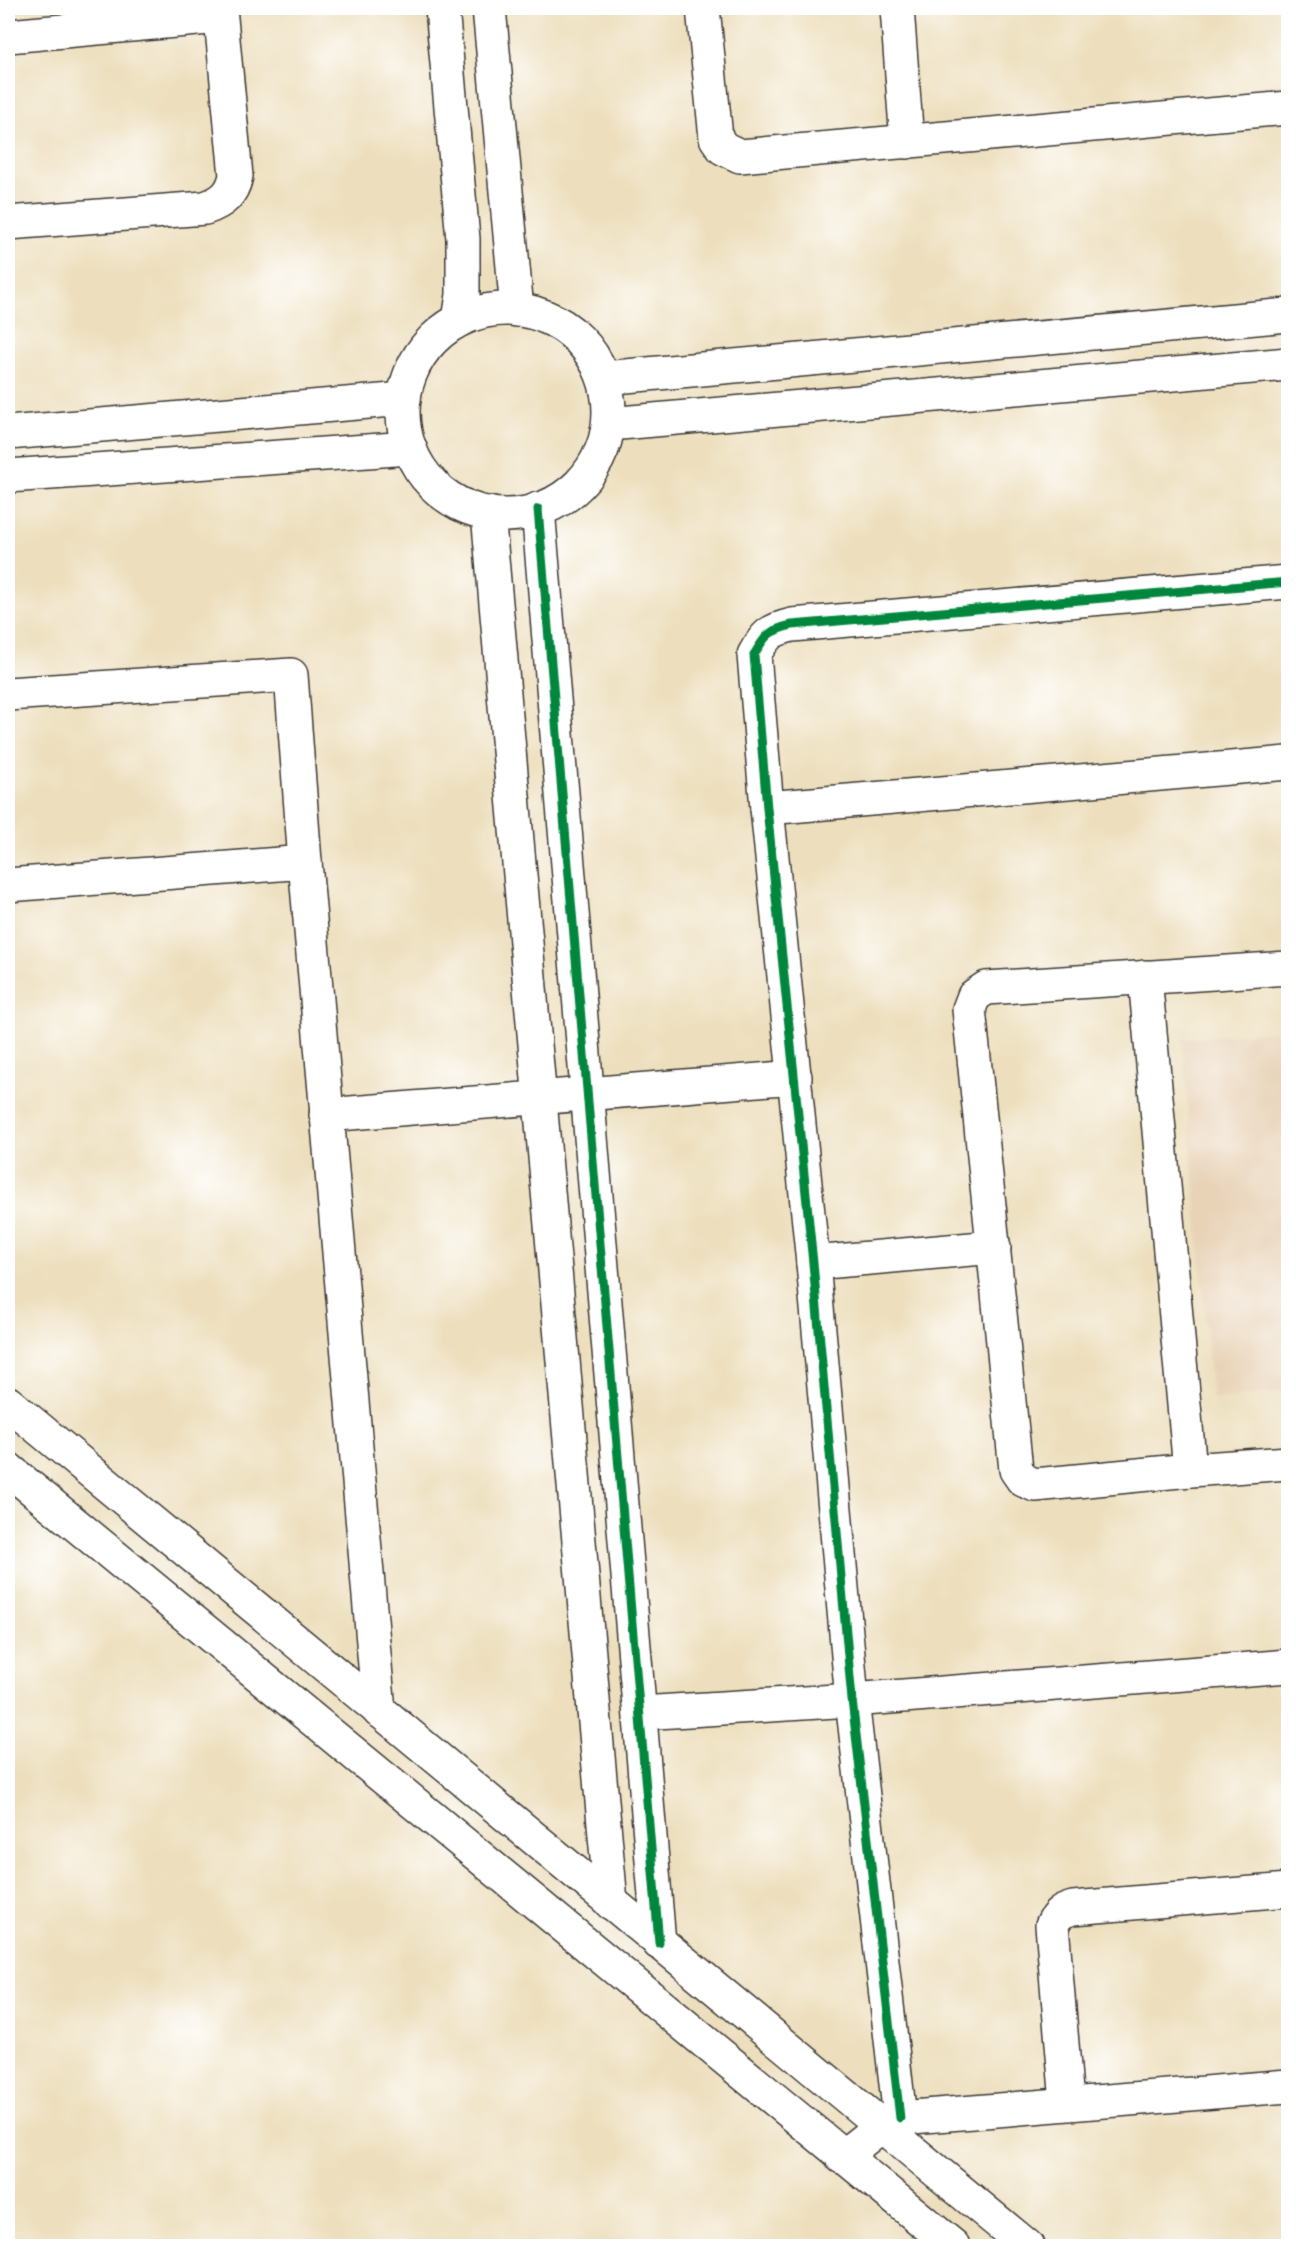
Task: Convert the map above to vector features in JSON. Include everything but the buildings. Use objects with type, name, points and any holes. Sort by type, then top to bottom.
[{"type":"street","points":[[442,8],[463,239],[464,287],[459,321]]},
{"type":"street","points":[[489,8],[517,310]]},
{"type":"street","points":[[703,8],[716,138],[730,154],[740,156],[1288,108]]},
{"type":"street","points":[[897,8],[907,142]]},
{"type":"street","points":[[8,223],[206,208],[227,197],[236,176],[220,12],[26,26]]},
{"type":"street","points":[[517,310],[540,315],[561,324],[579,339],[604,378],[609,401],[609,424],[604,447],[593,467],[579,485],[560,500],[538,509],[514,514],[488,513],[468,507],[449,497],[433,484],[419,467],[410,448],[404,424],[404,399],[410,375],[422,352],[439,334],[459,321],[487,311],[517,310]]},
{"type":"street","points":[[604,378],[1288,315]]},
{"type":"street","points":[[609,424],[1288,364]]},
{"type":"street","points":[[8,433],[404,399]]},
{"type":"street","points":[[8,476],[410,448]]},
{"type":"street","points":[[538,509],[659,1944]]},
{"type":"street","points":[[488,513],[611,1904]]},
{"type":"street","points":[[890,2123],[813,1263],[767,808],[754,655],[762,639],[776,629],[792,626],[1288,582]]},
{"type":"street","points":[[8,694],[291,675],[304,862],[379,1711]]},
{"type":"street","points":[[767,808],[1288,764]]},
{"type":"street","points":[[8,885],[304,862]]},
{"type":"street","points":[[1288,968],[986,988],[974,996],[969,1009],[1014,1458],[1016,1470],[1023,1480],[1035,1485],[1288,1462]]},
{"type":"street","points":[[1145,977],[1190,1470]]},
{"type":"street","points":[[326,1115],[795,1077]]},
{"type":"street","points":[[813,1263],[994,1247]]},
{"type":"street","points":[[8,1403],[659,1944],[890,2123],[1027,2247]]},
{"type":"street","points":[[8,1469],[953,2247]]},
{"type":"street","points":[[640,1713],[852,1700],[1288,1666]]},
{"type":"street","points":[[1067,2103],[1052,1925],[1056,1916],[1064,1910],[1073,1908],[1288,1890]]},
{"type":"street","points":[[842,2157],[890,2123],[1067,2103],[1288,2086]]},
{"type":"shaded area","points":[[1288,1030],[1288,1392],[1212,1399],[1182,1039]]},
{"type":"cycle path","points":[[538,509],[659,1943]]},
{"type":"cycle path","points":[[900,2118],[852,1700],[813,1263],[767,808],[754,655],[769,634],[792,625],[1288,582]]}]
